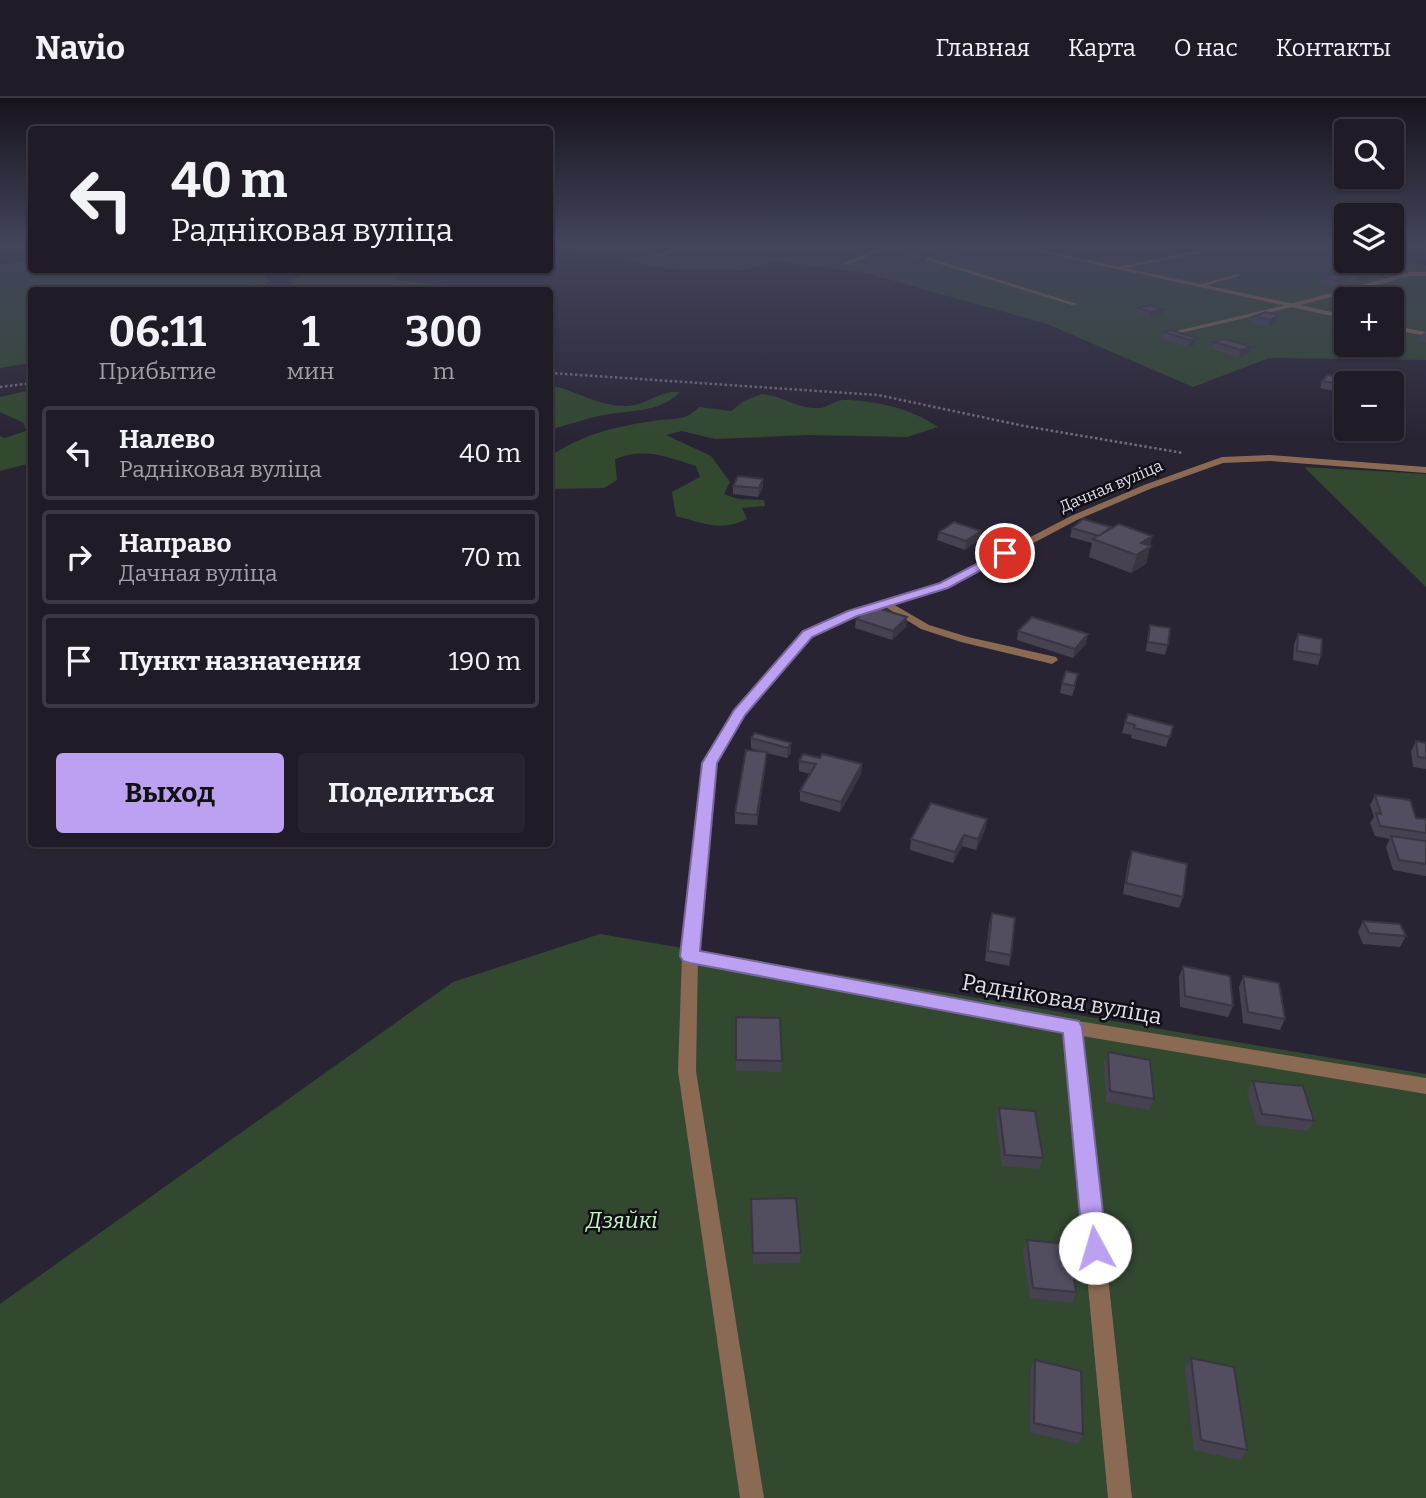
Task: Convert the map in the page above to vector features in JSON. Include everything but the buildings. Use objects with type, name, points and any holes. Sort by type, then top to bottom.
[{"type":"street","points":[[1180,331],[1277,309]]},
{"type":"street","points":[[1308,309],[1334,315]]},
{"type":"street","points":[[1404,330],[1426,334]]},
{"type":"street","name":"Дачная вуліца","points":[[752,1498],[687,1070],[690,956],[709,763],[739,713],[808,634],[852,613],[944,586],[1074,518],[1147,487],[1222,460],[1270,458],[1426,470]]},
{"type":"street","points":[[886,603],[925,627],[965,640],[1052,660]]},
{"type":"street","name":"Радніковая вуліца","points":[[690,956],[1072,1027],[1426,1086]]},
{"type":"street","points":[[1072,1027],[1120,1498]]},
{"type":"path","points":[[553,373],[878,395],[1024,426],[1222,460]]},
{"type":"path","points":[[0,387],[28,384]]},
{"type":"green space","points":[[0,309],[28,309],[28,363],[0,368]]},
{"type":"green space","points":[[995,309],[1334,309],[1334,357],[1404,357],[1404,309],[1426,309],[1426,360],[1269,358],[1193,387],[1047,324]]},
{"type":"green space","points":[[553,386],[617,406],[635,405],[666,393],[680,392],[663,404],[644,410],[603,415],[553,429]]},
{"type":"green space","points":[[28,391],[28,464],[0,471],[0,436],[5,438],[26,431],[24,423],[0,412],[0,397]]},
{"type":"green space","points":[[762,394],[811,408],[822,408],[844,400],[868,402],[917,415],[938,427],[907,437],[808,435],[715,439],[682,431],[666,435],[711,456],[730,482],[724,494],[738,499],[764,500],[765,506],[742,508],[747,519],[729,525],[712,525],[676,516],[672,492],[700,477],[696,466],[676,459],[646,454],[626,455],[615,459],[617,480],[604,488],[553,489],[553,455],[586,437],[640,423],[683,417],[699,407],[731,411],[744,401]]},
{"type":"green space","points":[[1304,467],[1426,474],[1426,587]]},
{"type":"green space","name":"Дзяйкі","points":[[600,934],[1426,1074],[1426,1498],[0,1498],[0,1304],[453,982]]},
{"type":"route","points":[[1005,553],[944,586],[852,613],[808,634],[739,713],[709,763],[690,956],[1072,1027],[1095,1248]]}]
